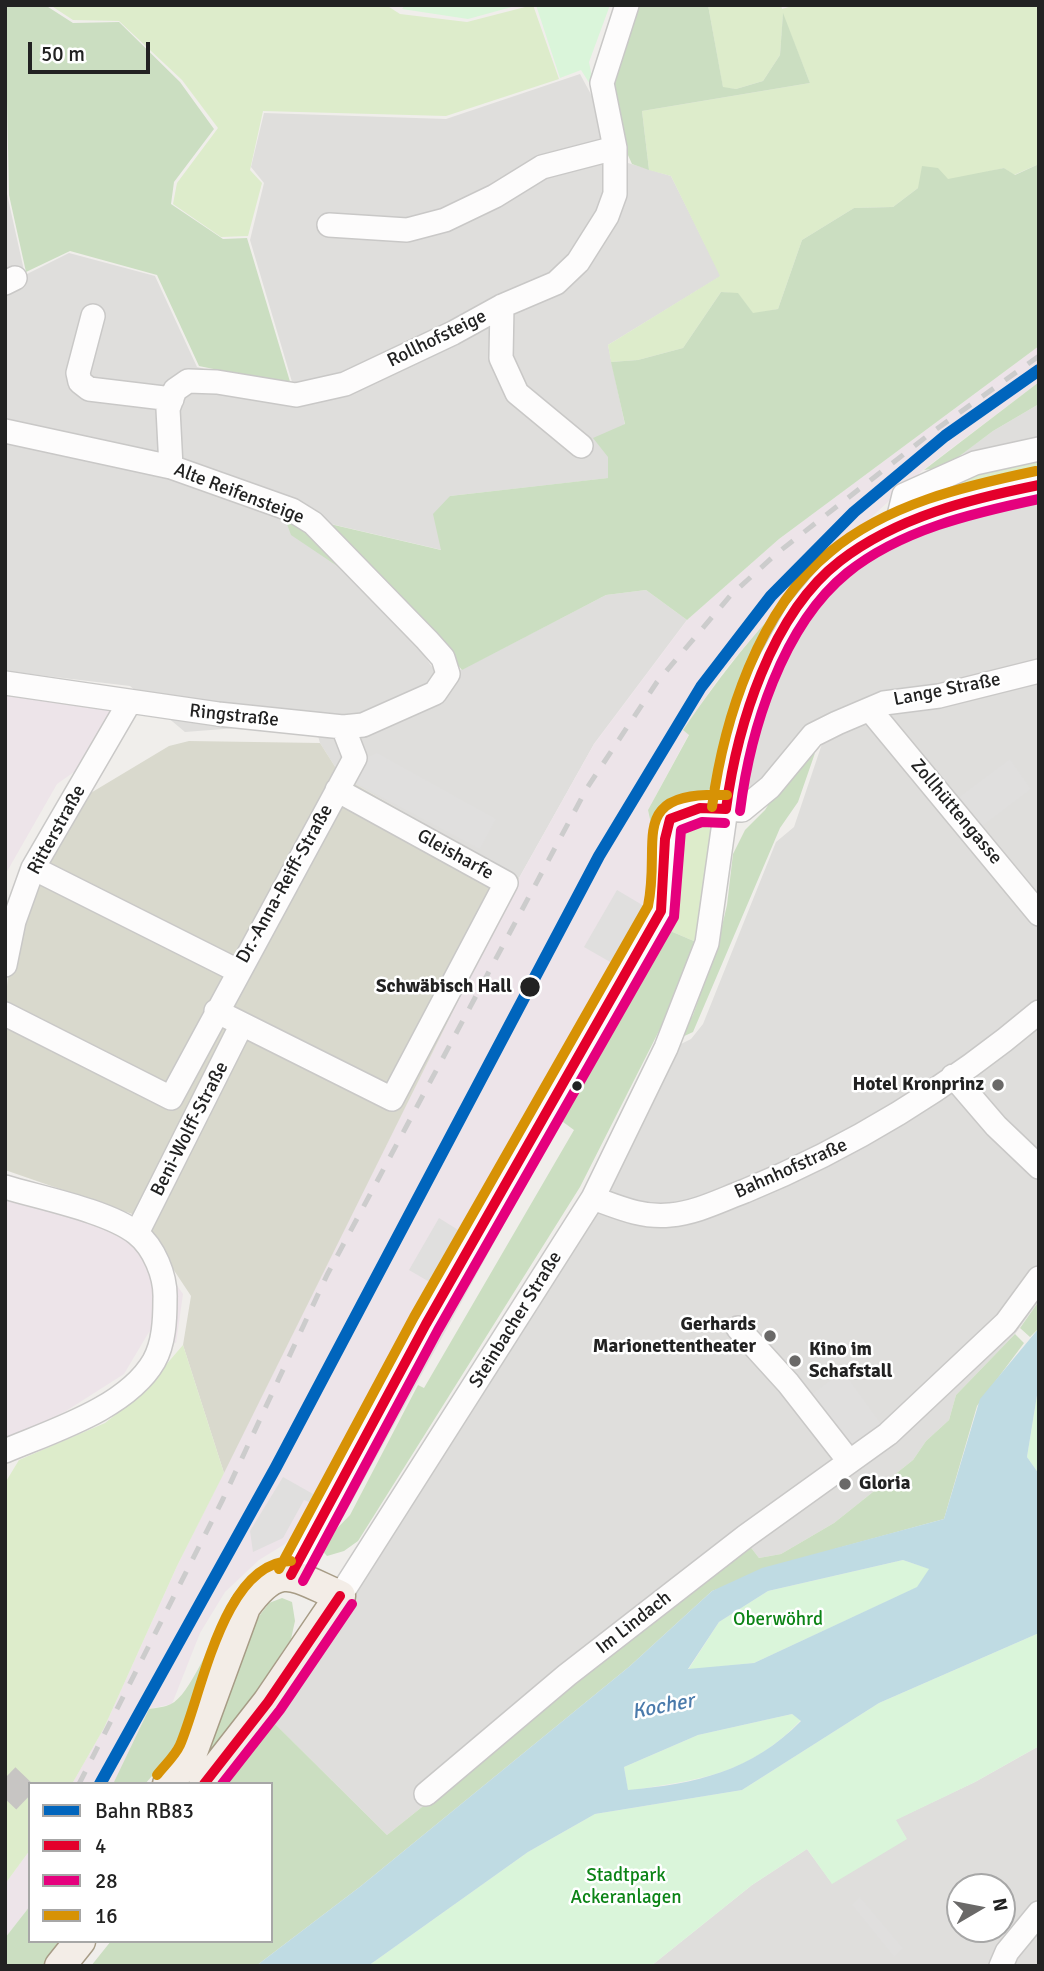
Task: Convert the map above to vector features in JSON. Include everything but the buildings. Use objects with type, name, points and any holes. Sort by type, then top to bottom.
[{"type":"main road","points":[[170,1782],[191,1755],[245,1607],[260,1587],[281,1574],[292,1575],[340,1596]]},
{"type":"main road","name":"Steinbacher Straße","points":[[206,1782],[268,1702],[340,1596]]},
{"type":"main road","points":[[60,1966],[77,1943]]},
{"type":"street","name":"Rollhofsteige","points":[[172,399],[175,390],[188,382],[217,382],[296,395],[345,384],[453,333],[502,306],[556,283],[579,262],[615,194],[615,148],[602,83],[627,5]]},
{"type":"street","points":[[329,225],[407,230],[445,220],[495,196],[542,167],[615,148]]},
{"type":"street","points":[[502,306],[500,358],[517,393],[581,446]]},
{"type":"street","points":[[93,316],[78,373],[80,382],[89,389],[172,399],[168,422],[171,467]]},
{"type":"street","name":"Alte Reifensteige","points":[[5,431],[171,467],[292,510],[313,523],[435,649],[443,658],[448,674]]},
{"type":"street","points":[[896,528],[904,495],[975,463],[1039,449]]},
{"type":"street","name":"Steinbacher Straße","points":[[340,1596],[593,1198],[666,1048],[707,943],[733,759],[743,720],[762,675],[797,612],[839,562],[896,528],[939,508],[1039,485]]},
{"type":"street","name":"Lange Straße","points":[[726,809],[742,810],[769,787],[813,735],[837,723],[871,711],[884,703],[939,696],[1039,671]]},
{"type":"street","name":"Ringstraße","points":[[5,683],[129,703],[343,727],[363,725],[435,693],[448,674]]},
{"type":"street","name":"Ritterstraße","points":[[5,965],[14,921],[33,868],[129,703]]},
{"type":"street","name":"Zollhüttengasse","points":[[871,711],[1039,914]]},
{"type":"street","name":"Dr.-Anna-Reiff-Straße","points":[[5,1014],[171,1098],[237,971],[355,758],[343,727]]},
{"type":"street","name":"Gleisharfe","points":[[242,1024],[392,1099],[506,883],[337,790]]},
{"type":"street","points":[[292,1575],[432,1309],[661,911],[667,879],[665,836],[670,819],[700,808],[726,809]]},
{"type":"street","points":[[33,868],[237,971]]},
{"type":"street","points":[[216,1011],[242,1024]]},
{"type":"street","name":"Bahnhofstraße","points":[[593,1198],[632,1213],[650,1215],[670,1215],[711,1205],[824,1157],[953,1076],[1003,1042],[1039,1012]]},
{"type":"street","name":"Beni-Wolff-Straße","points":[[137,1234],[242,1024]]},
{"type":"street","points":[[953,1076],[996,1126],[1039,1167]]},
{"type":"street","points":[[5,1187],[112,1220],[137,1234],[158,1262],[165,1292],[165,1327],[154,1362],[124,1394],[82,1418],[5,1451]]},
{"type":"street","name":"Im Lindach","points":[[426,1794],[567,1675],[888,1434],[1006,1323],[1039,1278]]},
{"type":"street","points":[[738,1328],[788,1382],[849,1461]]},
{"type":"street","points":[[5,1466],[27,1442]]},
{"type":"street","points":[[1001,1966],[1007,1952],[1039,1913]]},
{"type":"shaded area","points":[[580,74],[628,163],[671,176],[721,276],[608,345],[625,425],[608,457],[609,478],[450,496],[442,550],[284,513],[383,597],[437,674],[457,672],[606,595],[646,590],[687,620],[594,744],[519,878],[341,776],[320,743],[314,722],[185,732],[130,686],[5,671],[5,167],[7,194],[25,275],[69,253],[155,276],[197,367],[295,392],[250,240],[264,183],[251,167],[264,113],[446,119]]},
{"type":"shaded area","points":[[1039,346],[1039,382],[923,470],[796,586],[722,673],[683,730],[689,734],[648,810],[658,868],[653,910],[311,1515],[285,1544],[259,1560],[225,1592],[200,1633],[172,1704],[149,1709],[114,1782],[73,1782],[104,1728],[177,1566],[519,878],[594,744],[687,620],[779,539]]},
{"type":"shaded area","points":[[1039,404],[1039,443],[962,454],[993,431]]},
{"type":"shaded area","points":[[1039,489],[1039,1301],[1015,1334],[956,1395],[949,1420],[926,1441],[913,1460],[834,1523],[781,1554],[759,1558],[749,1545],[387,1835],[270,1719],[677,1046],[691,1039],[703,1024],[776,842],[794,827],[830,720],[737,800],[743,733],[810,609],[895,532]]},
{"type":"shaded area","points":[[5,673],[131,689],[101,753],[57,784],[5,875]]},
{"type":"shaded area","points":[[189,741],[320,743],[341,776],[519,878],[224,1473],[183,1345],[191,1296],[138,1216],[5,1170],[5,1005],[14,921],[79,800],[169,746]]},
{"type":"shaded area","points":[[377,753],[496,819],[480,849],[346,778],[352,765]]},
{"type":"shaded area","points":[[1010,759],[1031,789],[981,827],[959,797]]},
{"type":"shaded area","points":[[617,890],[644,906],[612,963],[584,947]]},
{"type":"shaded area","points":[[533,1140],[546,1148],[340,1523],[327,1516]]},
{"type":"shaded area","points":[[5,1180],[132,1221],[183,1294],[176,1343],[149,1332],[124,1374],[66,1411],[5,1442]]},
{"type":"shaded area","points":[[439,1218],[463,1233],[433,1284],[409,1270]]},
{"type":"shaded area","points":[[843,1371],[882,1425],[844,1453],[805,1399]]},
{"type":"shaded area","points":[[339,1448],[346,1452],[316,1505],[304,1500],[283,1538],[253,1552],[250,1531],[283,1477],[313,1494]]},
{"type":"shaded area","points":[[1039,1746],[1039,1966],[651,1966],[752,1885],[807,1849],[832,1883],[906,1838],[895,1820],[975,1782]]},
{"type":"shaded area","points":[[28,1853],[28,1909],[5,1938],[5,1884]]},
{"type":"shaded area","points":[[860,1897],[903,1948],[894,1957],[852,1905]]},
{"type":"green space","points":[[5,5],[45,5],[73,23],[119,22],[180,82],[214,129],[174,182],[171,204],[223,239],[247,238],[291,385],[199,366],[157,275],[70,251],[26,272],[9,195]]},
{"type":"green space","points":[[50,5],[386,5],[400,14],[467,22],[533,5],[559,79],[446,116],[263,111],[250,170],[262,183],[248,236],[221,237],[173,204],[177,183],[218,128],[182,80],[119,21],[73,20]]},
{"type":"green space","points":[[405,5],[519,5],[468,19],[402,9]]},
{"type":"green space","points":[[536,5],[610,5],[589,62],[595,92],[581,70],[560,78]]},
{"type":"green space","points":[[635,5],[708,5],[723,87],[736,89],[763,81],[780,55],[783,13],[810,83],[642,111],[649,170],[632,164],[618,133],[610,90]]},
{"type":"green space","points":[[708,5],[781,5],[782,9],[796,5],[1039,5],[1039,164],[1014,175],[1004,168],[918,188],[893,207],[854,208],[802,240],[778,309],[753,314],[738,294],[721,292],[683,348],[638,360],[611,362],[608,345],[720,276],[671,176],[649,170],[642,111],[810,83],[783,15],[780,55],[763,81],[736,89],[723,88]]},
{"type":"green space","points":[[1039,164],[1039,346],[779,539],[687,620],[646,590],[606,595],[462,670],[405,604],[352,576],[291,535],[283,513],[441,550],[433,514],[450,496],[608,478],[608,457],[593,438],[625,424],[611,362],[638,360],[683,348],[721,292],[738,293],[753,313],[778,309],[802,240],[854,208],[893,207],[918,188],[922,166],[938,168],[948,179],[1004,168],[1015,175]]},
{"type":"green space","points":[[1039,382],[1039,404],[993,431],[945,467],[924,470]]},
{"type":"green space","points":[[1039,455],[1039,478],[905,508],[907,498]]},
{"type":"green space","points":[[848,540],[732,722],[720,757],[718,780],[703,794],[669,812],[652,829],[648,810],[689,735],[683,730],[759,630],[801,584]]},
{"type":"green space","points":[[815,753],[798,802],[780,828],[693,1032],[678,1039],[693,1015],[718,943],[727,905],[733,854],[745,830],[765,810],[786,777]]},
{"type":"green space","points":[[697,821],[709,826],[713,839],[696,942],[668,930],[675,903],[672,856],[676,837]]},
{"type":"green space","points":[[668,930],[696,942],[661,1027],[580,1187],[358,1541],[344,1551],[327,1556],[319,1547],[350,1515],[418,1385],[424,1388],[574,1130],[559,1119]]},
{"type":"green space","points":[[1039,1301],[1039,1328],[1030,1337],[1020,1328]]},
{"type":"green space","points":[[1015,1334],[1024,1343],[977,1406],[944,1519],[838,1548],[712,1591],[630,1666],[361,1886],[256,1966],[91,1966],[109,1943],[273,1943],[273,1782],[226,1782],[270,1719],[387,1835],[749,1545],[759,1558],[781,1554],[834,1523],[913,1460],[926,1441],[949,1420],[956,1395]]},
{"type":"green space","points":[[183,1345],[224,1473],[177,1566],[104,1728],[73,1782],[28,1782],[28,1853],[5,1884],[5,1483],[19,1460],[105,1423],[140,1395]]},
{"type":"green space","points":[[1039,1383],[1039,1474],[1027,1457]]},
{"type":"green space","name":"Oberwöhrd","points":[[903,1560],[930,1569],[918,1587],[754,1663],[688,1670],[719,1622],[768,1591]]},
{"type":"green space","points":[[282,1598],[292,1602],[295,1621],[291,1639],[195,1782],[187,1782],[254,1623],[269,1603]]},
{"type":"green space","points":[[224,1619],[175,1750],[147,1782],[114,1782],[149,1709],[169,1705],[178,1699],[193,1679]]},
{"type":"green space","name":"Stadtpark Ackeranlagen","points":[[1039,1633],[1039,1746],[975,1782],[896,1820],[907,1839],[832,1884],[807,1849],[752,1885],[651,1966],[368,1966],[528,1852],[595,1814],[742,1790],[879,1703]]},
{"type":"green space","points":[[792,1714],[801,1720],[781,1739],[742,1764],[700,1778],[628,1791],[624,1767],[698,1735]]},
{"type":"green space","points":[[28,1909],[28,1943],[62,1943],[45,1966],[5,1966],[5,1938]]},
{"type":"water","name":"Kocher","points":[[1039,1328],[1039,1383],[1027,1457],[1039,1474],[1039,1633],[879,1703],[742,1790],[595,1814],[528,1852],[368,1966],[256,1966],[361,1886],[630,1666],[712,1591],[762,1568],[944,1519],[980,1399]],"holes":[[[903,1560],[929,1569],[917,1587],[754,1663],[688,1669],[719,1622],[768,1591]],[[792,1714],[801,1721],[763,1752],[743,1763],[700,1779],[628,1790],[624,1767],[698,1735]]]},
{"type":"tunnel","points":[[5,1778],[28,1800]]},
{"type":"railway","points":[[80,1782],[223,1499],[327,1275],[587,788],[657,682],[730,596],[776,554],[931,433],[1039,356]]},
{"type":"rail line","name":"RB83","points":[[101,1782],[276,1467],[599,856],[701,687],[771,596],[854,512],[945,436],[1039,370]]},
{"type":"transit line","name":"16","points":[[712,807],[725,738],[748,668],[783,604],[805,576],[852,535],[902,509],[982,483],[1036,471]]},
{"type":"transit line","name":"4","points":[[726,809],[739,743],[761,674],[795,610],[816,583],[840,561],[862,546],[910,521],[961,504],[1039,485]]},
{"type":"transit line","name":"28","points":[[740,811],[752,748],[773,682],[804,621],[824,595],[868,558],[914,534],[963,517],[1039,499]]},
{"type":"transit line","name":"16","points":[[279,1569],[414,1317],[648,906],[654,824],[661,811],[674,801],[695,796],[727,795]]},
{"type":"transit line","name":"4","points":[[291,1575],[426,1324],[661,911],[665,839],[670,819],[700,808],[726,809]]},
{"type":"transit line","name":"28","points":[[303,1581],[438,1330],[674,917],[681,830],[702,822],[725,823]]},
{"type":"transit line","name":"16","points":[[157,1775],[180,1745],[218,1634],[232,1606],[248,1583],[268,1567],[291,1561]]},
{"type":"transit line","name":"4","points":[[206,1782],[268,1702],[340,1596]]},
{"type":"transit line","name":"28","points":[[224,1782],[280,1710],[352,1604]]},
{"type":"place","name":"Schwäbisch Hall","points":[[530,987]]},
{"type":"place","name":"Hotel Kronprinz","points":[[998,1085]]},
{"type":"place","name":"Gerhards Marionettentheater","points":[[770,1336]]},
{"type":"place","name":"Kino im Schafstall","points":[[795,1361]]},
{"type":"place","name":"Gloria","points":[[845,1484]]}]
